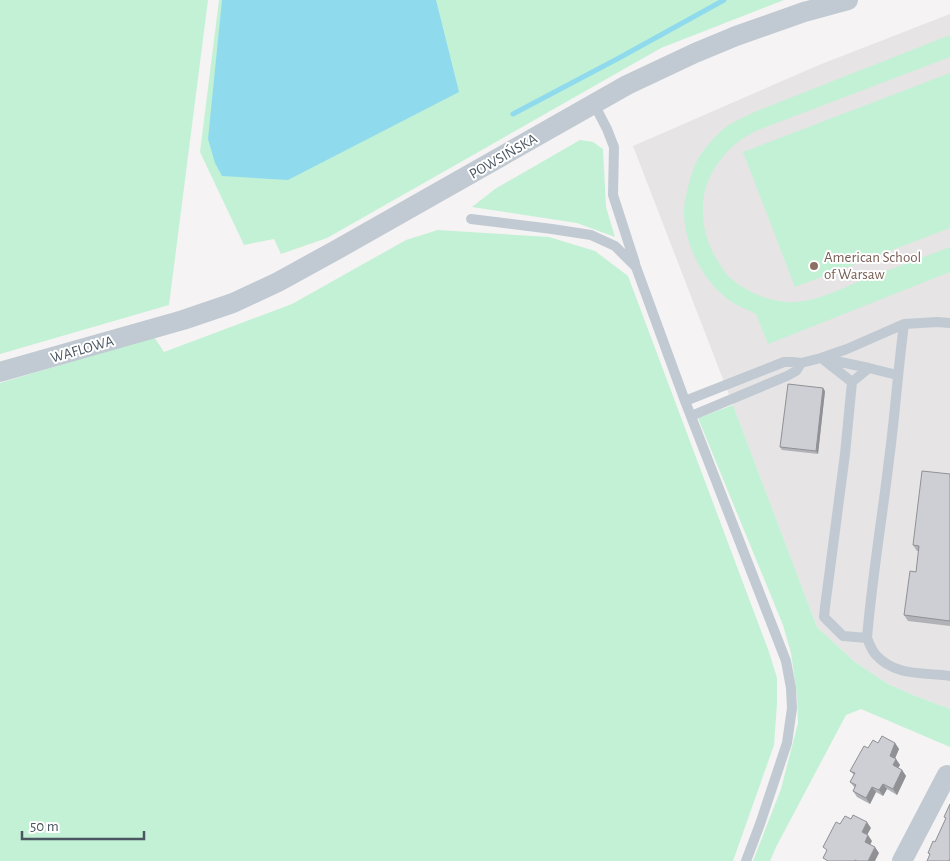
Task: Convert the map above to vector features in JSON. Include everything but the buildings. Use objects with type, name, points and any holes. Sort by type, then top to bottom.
[{"type":"street","name":"POWSIŃSKA","points":[[164,326],[233,302],[278,282],[658,70],[736,36],[804,12],[848,0]]},
{"type":"street","name":"WAFLOWA","points":[[0,372],[164,326]]},
{"type":"street","points":[[902,861],[947,775]]},
{"type":"lane","points":[[594,104],[601,115],[614,147],[613,195],[636,267],[786,660],[792,688],[792,708],[787,743],[746,861]]},
{"type":"lane","points":[[471,219],[591,236],[616,246],[636,267]]},
{"type":"lane","points":[[686,401],[784,362],[802,363],[821,358],[904,324],[950,323]]},
{"type":"lane","points":[[904,324],[867,638],[875,654],[888,666],[904,672],[950,676]]},
{"type":"lane","points":[[821,358],[897,375]]},
{"type":"lane","points":[[821,358],[852,382]]},
{"type":"lane","points":[[692,416],[787,376],[796,371],[802,363]]},
{"type":"lane","points":[[867,638],[843,636],[824,617],[824,607],[845,454],[852,382],[869,368]]},
{"type":"shaded area","name":"American School of Warsaw","points":[[950,14],[950,709],[888,684],[855,662],[817,627],[633,146],[819,65]]},
{"type":"green space","points":[[0,0],[208,0],[169,305],[0,354]]},
{"type":"green space","points":[[219,0],[784,0],[661,48],[327,238],[281,254],[274,239],[244,245],[200,152]]},
{"type":"green space","points":[[950,35],[950,57],[758,130],[734,145],[714,170],[707,184],[703,199],[705,229],[709,243],[715,257],[728,276],[740,286],[762,297],[786,302],[806,301],[950,247],[950,272],[768,344],[756,314],[730,301],[715,287],[707,278],[690,246],[684,206],[690,180],[698,159],[719,133],[743,117]]},
{"type":"green space","points":[[950,73],[950,228],[795,287],[743,152]]},
{"type":"green space","points":[[580,140],[593,142],[603,149],[606,207],[615,237],[577,223],[472,207],[495,189]]},
{"type":"green space","points":[[438,230],[549,237],[595,251],[628,276],[769,652],[777,678],[774,745],[733,861],[0,861],[0,383],[154,337],[164,352],[292,304],[406,240]]},
{"type":"green space","points":[[733,405],[817,627],[855,662],[888,684],[950,709],[950,747],[861,709],[846,715],[770,861],[753,861],[781,789],[798,723],[797,695],[791,653],[783,625],[698,418]]},
{"type":"water","points":[[222,0],[436,0],[459,92],[288,180],[222,176],[215,163],[208,139]]},
{"type":"waterway","points":[[513,114],[724,0]]},
{"type":"place","name":"American School of Warsaw","points":[[814,266]]}]
